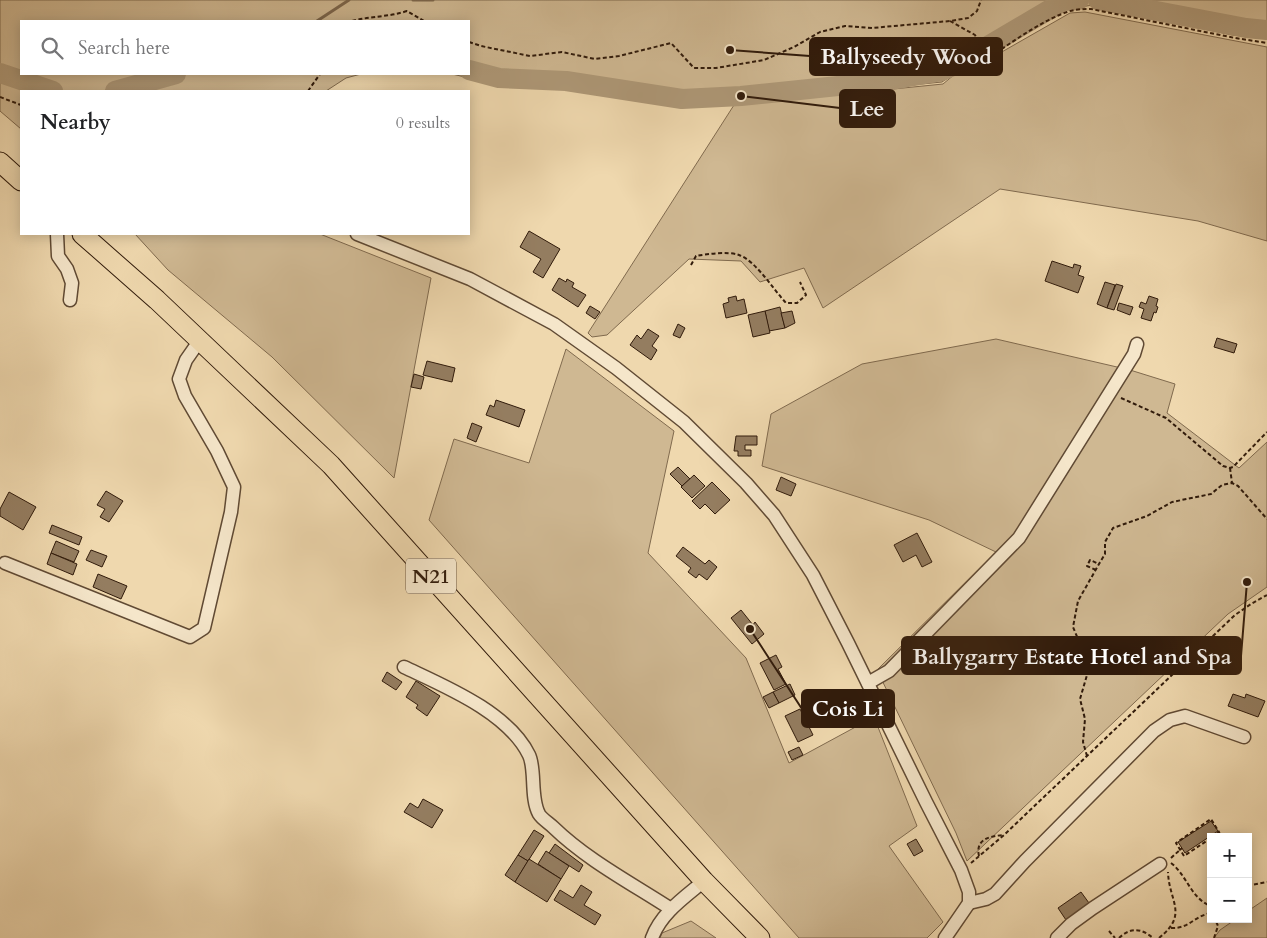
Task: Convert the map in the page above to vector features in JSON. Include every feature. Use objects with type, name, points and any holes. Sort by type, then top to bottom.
[{"type":"highway","points":[[0,162],[20,180]]},
{"type":"highway","name":"N21","points":[[83,235],[157,300],[331,465],[704,881],[760,938]]},
{"type":"street","points":[[56,235],[58,256],[67,269],[72,283],[70,300]]},
{"type":"street","points":[[360,235],[470,279],[540,314],[616,368],[684,422],[746,483],[774,515],[813,576],[961,870],[968,892],[969,904],[945,938]]},
{"type":"street","points":[[5,563],[190,637],[204,628],[231,512],[234,487],[217,451],[185,396],[179,378],[186,360],[200,340]]},
{"type":"street","points":[[868,683],[889,671],[1019,538],[1110,394],[1134,354],[1137,344]]},
{"type":"street","points":[[404,667],[472,700],[501,722],[515,736],[530,756],[534,796],[539,814],[570,844],[671,909]]},
{"type":"street","points":[[969,904],[986,900],[995,894],[1025,860],[1154,731],[1170,720],[1185,716],[1244,737]]},
{"type":"street","points":[[1057,938],[1071,924],[1093,908],[1166,863]]},
{"type":"street","points":[[652,938],[662,919],[671,909],[704,881]]},
{"type":"path","points":[[470,42],[530,56],[562,52],[595,59],[619,56],[671,43],[694,68],[716,68],[764,60],[794,47],[820,32],[845,26],[872,28],[968,18],[977,11],[981,0]]},
{"type":"path","points":[[950,21],[974,36],[988,58],[1068,11],[1091,9],[1267,43]]},
{"type":"path","points":[[356,20],[371,16],[389,16],[407,11],[422,20]]},
{"type":"path","points":[[309,90],[319,75]]},
{"type":"path","points":[[0,97],[20,105]]},
{"type":"path","points":[[691,265],[696,256],[710,254],[738,255],[752,262],[786,303],[797,303],[806,294],[800,282]]},
{"type":"path","points":[[1110,394],[1166,418],[1223,466],[1230,468]]},
{"type":"path","points":[[1230,468],[1267,432]]},
{"type":"path","points":[[1230,468],[1232,483]]},
{"type":"path","points":[[1087,756],[1083,742],[1085,719],[1080,699],[1087,675],[1088,663],[1072,626],[1078,601],[1105,554],[1105,542],[1113,528],[1147,516],[1172,502],[1211,494],[1222,485],[1232,483],[1238,486],[1267,519]]},
{"type":"path","points":[[1096,570],[1087,566],[1090,560],[1100,564]]},
{"type":"path","points":[[1004,835],[985,838],[979,845],[979,856],[1004,835],[1235,615],[1267,595]]},
{"type":"path","points":[[1207,840],[1184,856],[1176,843],[1211,819],[1219,832]]},
{"type":"path","points":[[1159,938],[1171,928],[1176,910],[1168,877],[1169,865],[1173,855],[1181,849]]},
{"type":"path","points":[[1166,863],[1177,867],[1198,899],[1207,904]]},
{"type":"path","points":[[1252,885],[1267,882]]},
{"type":"path","points":[[1171,928],[1182,928],[1203,914],[1207,914]]},
{"type":"path","points":[[1214,938],[1218,926],[1217,923]]},
{"type":"path","points":[[1110,931],[1117,938],[1134,929],[1142,931],[1153,938]]},
{"type":"shaded area","points":[[0,0],[1267,0],[1267,39],[1232,35],[1093,5],[1067,9],[978,58],[983,56],[986,61],[1070,13],[1085,12],[1267,47],[1267,241],[1198,221],[1000,189],[823,308],[804,268],[760,282],[741,261],[689,259],[607,335],[592,337],[588,333],[734,105],[943,84],[961,69],[942,82],[698,106],[572,88],[499,85],[456,75],[470,75],[470,20],[20,20],[20,75],[357,75],[346,78],[328,90],[20,90],[20,128],[0,111]]},
{"type":"shaded area","points":[[136,235],[323,235],[431,278],[394,478],[272,357],[168,270]]},
{"type":"shaded area","points":[[996,339],[1130,370],[1175,384],[1167,413],[1239,468],[1267,442],[1267,587],[1228,614],[967,861],[956,833],[877,670],[996,552],[929,520],[762,466],[771,414],[862,364]]},
{"type":"shaded area","points":[[566,349],[674,431],[648,553],[746,658],[789,763],[874,717],[917,826],[889,846],[943,922],[927,938],[799,938],[429,520],[454,439],[529,463]]},
{"type":"shaded area","points":[[1267,898],[1267,938],[1214,938],[1220,930],[1230,923],[1252,923],[1252,908]]},
{"type":"shaded area","points":[[691,921],[716,938],[660,938],[662,933]]},
{"type":"building","points":[[529,231],[560,249],[543,278],[533,272],[541,259],[520,247]]},
{"type":"building","points":[[1052,261],[1073,268],[1074,264],[1081,266],[1078,275],[1084,277],[1078,293],[1045,281]]},
{"type":"building","points":[[559,278],[566,282],[567,279],[574,283],[572,287],[586,295],[578,307],[552,290]]},
{"type":"building","points":[[1105,282],[1115,285],[1107,308],[1097,304]]},
{"type":"building","points":[[1116,284],[1123,286],[1114,310],[1107,308]]},
{"type":"building","points":[[736,296],[737,301],[744,299],[747,313],[726,318],[723,304],[729,302],[728,298]]},
{"type":"building","points":[[1149,296],[1158,299],[1156,306],[1158,307],[1151,321],[1141,318],[1144,309],[1139,307],[1141,302],[1146,304]]},
{"type":"building","points":[[1119,303],[1133,307],[1130,315],[1117,310]]},
{"type":"building","points":[[590,306],[600,312],[595,319],[586,313]]},
{"type":"building","points":[[780,307],[785,328],[769,331],[765,311]]},
{"type":"building","points":[[765,311],[770,333],[753,337],[748,315]]},
{"type":"building","points":[[792,311],[795,323],[785,328],[781,313]]},
{"type":"building","points":[[678,324],[685,328],[680,338],[673,335]]},
{"type":"building","points":[[648,329],[659,336],[652,346],[657,350],[651,360],[630,345],[637,335],[641,339]]},
{"type":"building","points":[[1217,338],[1237,344],[1234,353],[1214,347]]},
{"type":"building","points":[[427,361],[455,368],[452,382],[423,375]]},
{"type":"building","points":[[414,374],[424,377],[421,389],[411,387]]},
{"type":"building","points":[[496,400],[525,410],[519,427],[486,415],[490,405],[494,407]]},
{"type":"building","points":[[472,423],[482,427],[476,442],[467,438]]},
{"type":"building","points":[[736,436],[757,436],[757,445],[745,445],[745,450],[751,450],[751,456],[738,456],[738,451],[734,451]]},
{"type":"building","points":[[678,467],[690,479],[682,486],[670,474]]},
{"type":"building","points":[[694,475],[705,486],[692,498],[681,487]]},
{"type":"building","points":[[781,477],[796,484],[791,496],[776,490]]},
{"type":"building","points":[[712,482],[730,500],[715,514],[705,504],[700,509],[692,501]]},
{"type":"building","points":[[106,491],[123,501],[109,522],[100,517],[105,509],[97,505]]},
{"type":"building","points":[[9,492],[36,507],[23,530],[0,516],[0,509]]},
{"type":"building","points":[[52,525],[82,537],[79,545],[49,533]]},
{"type":"building","points":[[917,533],[932,562],[922,567],[916,555],[903,562],[894,545]]},
{"type":"building","points":[[56,541],[79,551],[74,562],[51,553]]},
{"type":"building","points":[[683,547],[705,564],[709,560],[717,567],[707,580],[699,574],[696,578],[688,572],[691,568],[676,556]]},
{"type":"building","points":[[91,550],[107,556],[102,567],[86,560]]},
{"type":"building","points":[[51,553],[77,564],[73,575],[47,564]]},
{"type":"building","points":[[98,574],[127,586],[121,599],[93,587]]},
{"type":"building","points":[[741,610],[753,625],[755,622],[764,634],[752,644],[731,618]]},
{"type":"building","points":[[776,655],[782,667],[778,669],[786,684],[774,690],[760,663]]},
{"type":"building","points":[[387,672],[402,682],[396,690],[382,681]]},
{"type":"building","points":[[416,681],[440,696],[427,716],[416,708],[418,705],[406,697]]},
{"type":"building","points":[[790,684],[795,695],[779,703],[773,692]]},
{"type":"building","points":[[773,692],[779,703],[769,708],[763,697]]},
{"type":"building","points":[[1233,694],[1245,698],[1246,694],[1265,701],[1258,717],[1228,706]]},
{"type":"building","points":[[800,709],[813,735],[798,742],[785,716]]},
{"type":"building","points":[[799,747],[803,755],[792,760],[788,752]]},
{"type":"building","points":[[423,799],[443,810],[432,828],[404,812],[410,803],[418,808]]},
{"type":"building","points":[[1211,821],[1218,831],[1207,833],[1207,838],[1185,853],[1178,842]]},
{"type":"building","points":[[534,830],[544,836],[528,861],[518,855]]},
{"type":"building","points":[[916,839],[923,851],[914,856],[907,844]]},
{"type":"building","points":[[555,844],[583,865],[579,872],[549,853]]},
{"type":"building","points":[[546,851],[569,866],[561,879],[538,864]]},
{"type":"building","points":[[518,855],[528,861],[515,882],[505,875]]},
{"type":"building","points":[[529,859],[561,879],[547,902],[515,882]]},
{"type":"building","points":[[581,885],[592,892],[584,905],[601,915],[595,925],[554,900],[560,890],[573,898]]},
{"type":"building","points":[[1081,892],[1089,903],[1066,920],[1058,908]]},
{"type":"waterway","points":[[319,20],[349,0]]},
{"type":"waterway","points":[[413,0],[433,0]]},
{"type":"waterway","points":[[470,70],[499,78],[566,81],[682,99],[741,96],[886,81],[942,71],[1064,1],[1079,0]]},
{"type":"waterway","points":[[1098,0],[1246,28],[1267,30]]},
{"type":"waterway","points":[[0,73],[50,90]]},
{"type":"waterway","points":[[119,90],[172,75]]},
{"type":"place","name":"Ballyseedy Wood","points":[[730,50]]},
{"type":"place","name":"Lee","points":[[741,96]]},
{"type":"place","name":"Ballygarry Estate Hotel and Spa","points":[[1247,582]]},
{"type":"place","name":"Cois Li","points":[[750,629]]}]
